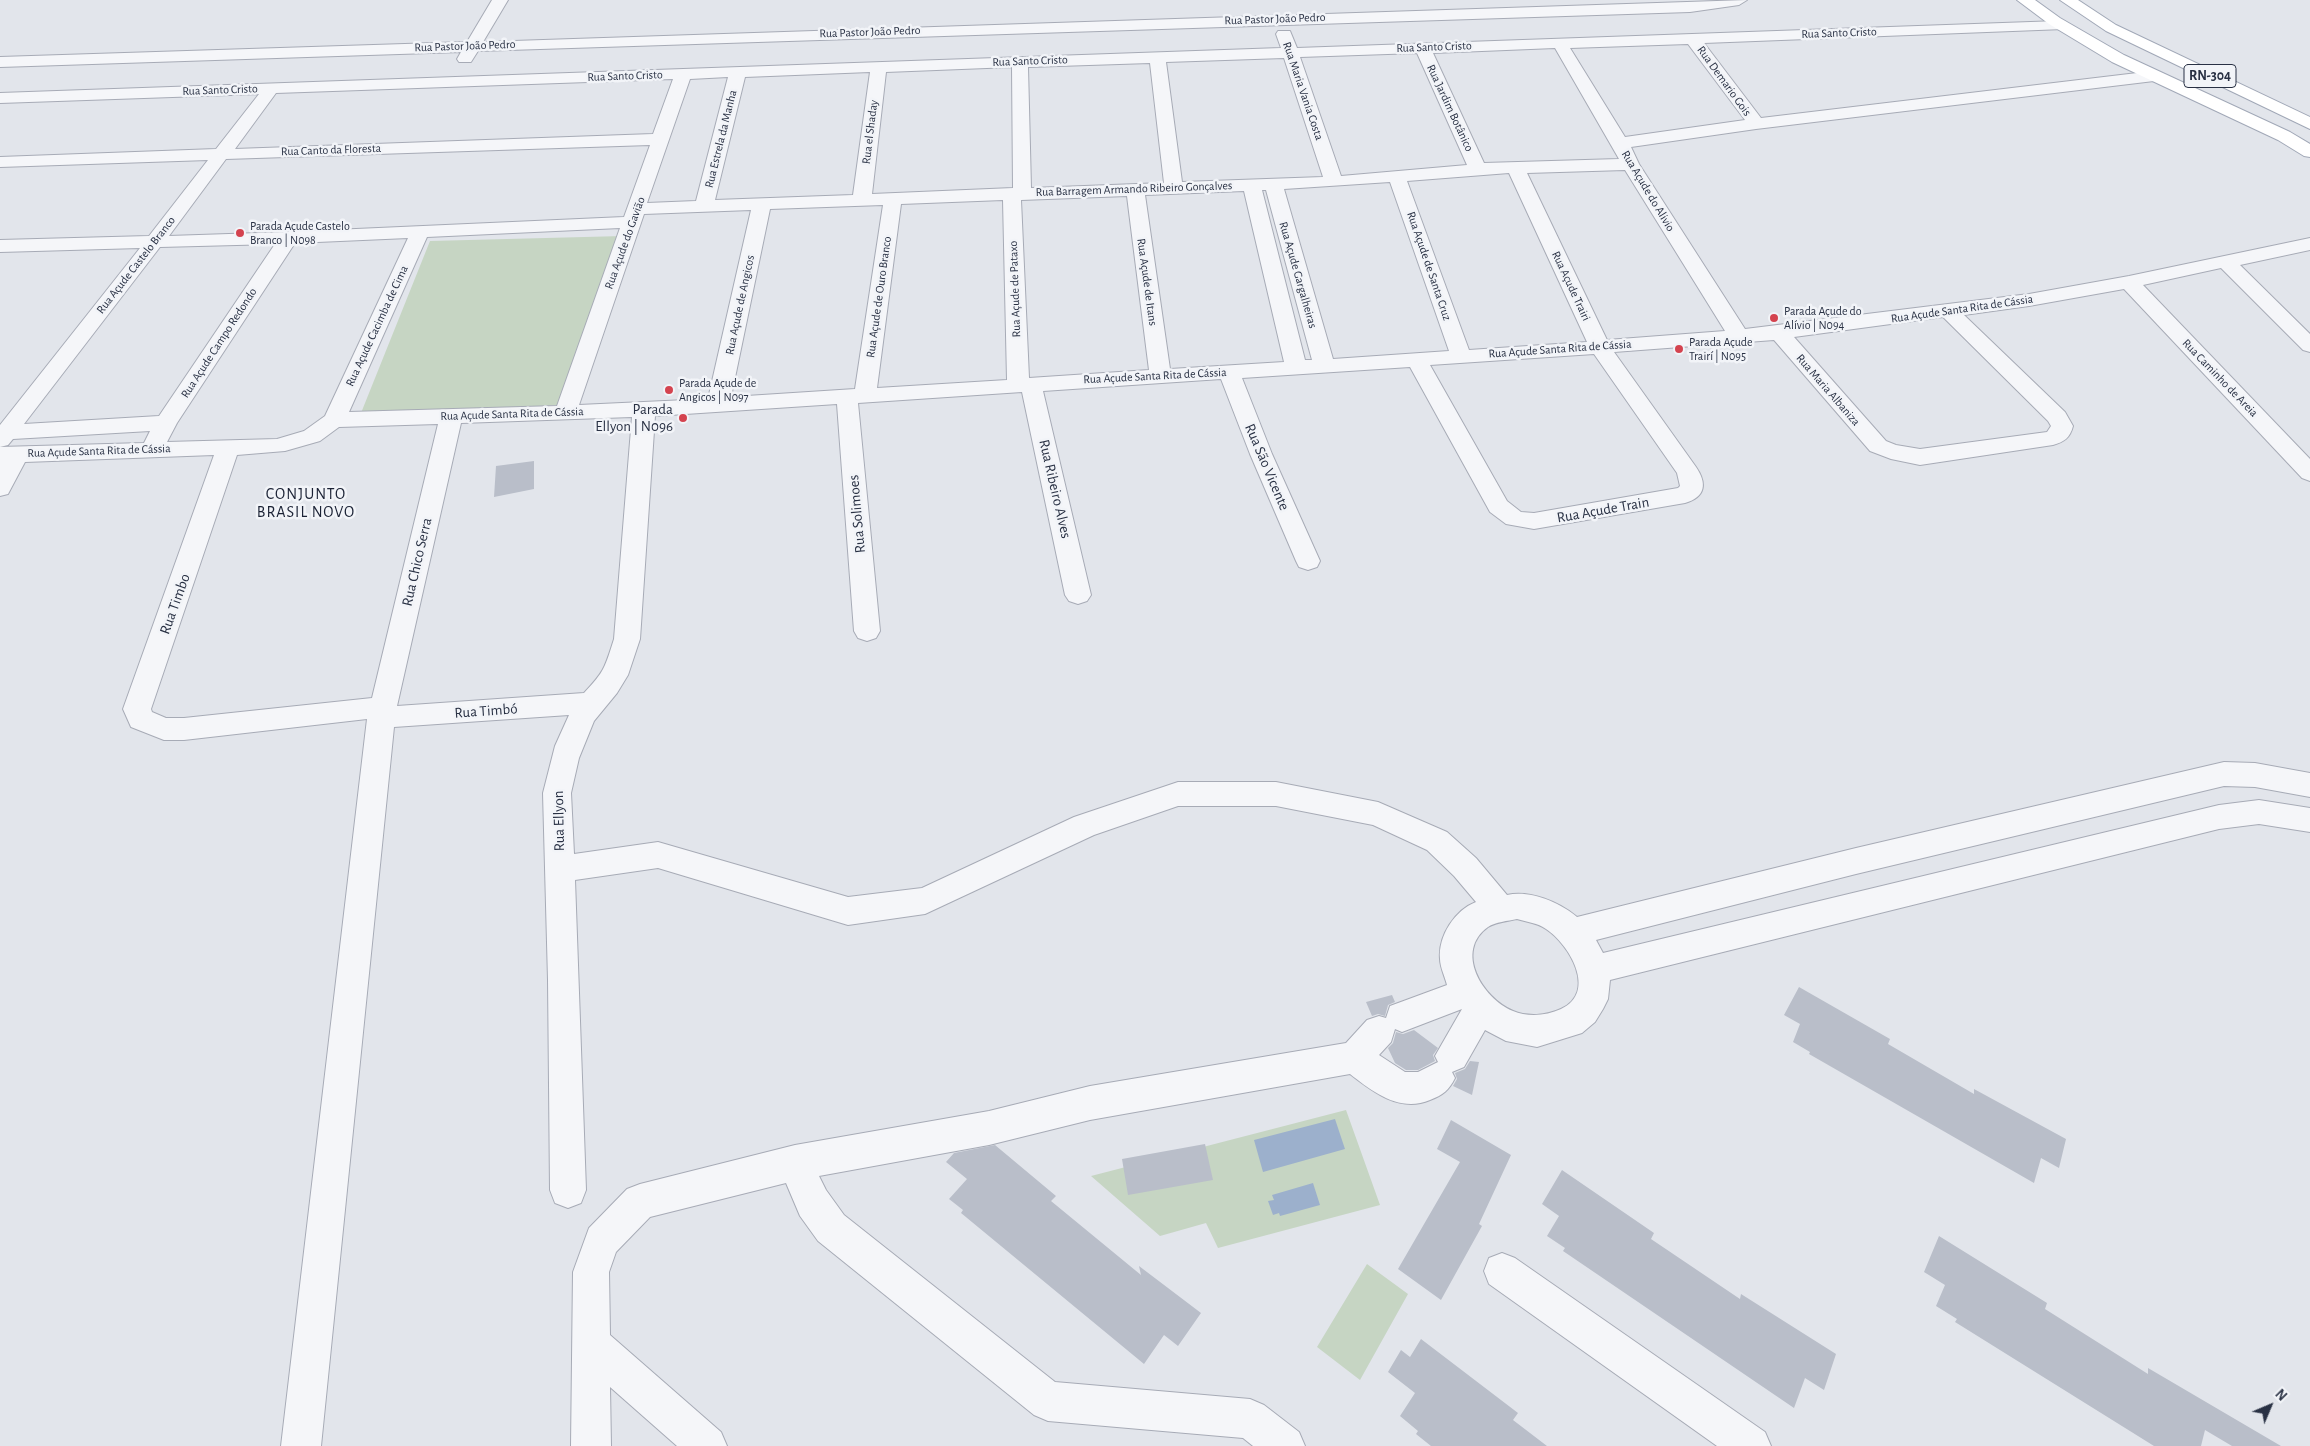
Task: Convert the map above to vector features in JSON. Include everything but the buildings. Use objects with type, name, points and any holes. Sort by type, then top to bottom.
[{"type":"main road","name":"RN-304","points":[[2025,0],[2059,26],[2154,76],[2284,136],[2310,152]]},
{"type":"main road","name":"RN-304","points":[[2068,0],[2110,28],[2310,124]]},
{"type":"street","points":[[452,82],[500,0]]},
{"type":"street","name":"Rua Pastor João Pedro","points":[[0,62],[299,53],[1276,12],[1690,7],[1739,0]]},
{"type":"street","name":"Rua Maria Vania Costa","points":[[1276,12],[1334,182]]},
{"type":"street","name":"Rua Santo Cristo","points":[[0,98],[1289,51],[1560,44],[2059,26]]},
{"type":"street","name":"Rua Demario Gois","points":[[1693,39],[1756,124]]},
{"type":"street","name":"Rua Açude do Alivio","points":[[1560,44],[1620,143],[1630,164],[1739,336]]},
{"type":"street","name":"Rua Jardim Botânico","points":[[1422,47],[1478,169]]},
{"type":"street","points":[[1157,56],[1174,187]]},
{"type":"street","name":"Rua Açude de Pataxo","points":[[1020,62],[1017,193],[1025,384]]},
{"type":"street","name":"Rua el Shaday","points":[[862,199],[879,66]]},
{"type":"street","name":"Rua Estrela da Manha","points":[[704,206],[738,72]]},
{"type":"street","name":"Rua Açude do Gavião","points":[[566,411],[684,74]]},
{"type":"street","points":[[1620,143],[1756,124],[2154,76]]},
{"type":"street","name":"Rua Açude Castelo Branco","points":[[0,488],[6,445],[270,89]]},
{"type":"street","points":[[2284,136],[2310,148]]},
{"type":"street","name":"Rua Canto da Floresta","points":[[0,162],[662,139]]},
{"type":"street","name":"Rua Barragem Armando Ribeiro Gonçalves","points":[[10,246],[289,238],[420,232],[635,216],[704,206],[1334,182],[1478,169],[1630,164]]},
{"type":"street","name":"Rua Açude Trairi","points":[[1515,167],[1600,347],[1688,472]]},
{"type":"street","name":"Rua Açude de Santa Cruz","points":[[1397,177],[1461,356]]},
{"type":"street","name":"Rua Açude Gargalheiras","points":[[1273,184],[1324,365]]},
{"type":"street","name":"Rua Açude Gargalheiras","points":[[1252,185],[1296,368]]},
{"type":"street","name":"Rua Açude de Itans","points":[[1135,189],[1160,375]]},
{"type":"street","name":"Rua Açude de Ouro Branco","points":[[856,397],[892,198]]},
{"type":"street","name":"Rua Açude de Angicos","points":[[718,405],[762,204]]},
{"type":"street","name":"Rua Açude Cacimba de Cima","points":[[334,420],[420,232]]},
{"type":"street","name":"Rua Açude Campo Redondo","points":[[152,449],[166,423],[289,238]]},
{"type":"street","points":[[0,268],[10,246]]},
{"type":"street","name":"Rua Açude Santa Rita de Cássia","points":[[6,445],[152,449],[277,446],[293,443],[321,431],[334,420],[566,411],[644,410],[1160,375],[1296,368],[1779,333],[1949,312],[2129,282],[2308,246]]},
{"type":"street","points":[[2226,262],[2310,346]]},
{"type":"street","name":"Rua Caminho de Areia","points":[[2129,282],[2308,469]]},
{"type":"street","name":"Rua Maria Albaniza","points":[[1779,333],[1878,446],[1891,452],[1920,457],[2053,438],[2060,433],[2062,426],[2057,417],[1949,312]]},
{"type":"street","name":"Rua Açude Train","points":[[1416,359],[1498,506],[1506,514],[1518,521],[1534,521],[1685,496],[1692,488],[1688,472]]},
{"type":"street","name":"Rua São Vicente","points":[[1229,372],[1261,454],[1308,561]]},
{"type":"street","name":"Rua Ribeiro Alves","points":[[1025,384],[1078,595]]},
{"type":"street","name":"Rua Solimoes","points":[[856,397],[867,630]]},
{"type":"street","name":"Rua Ellyon","points":[[568,1190],[564,980],[557,793],[562,763],[570,739],[591,703],[609,684],[618,670],[627,639],[644,410]]},
{"type":"street","name":"Rua Chico Serra","points":[[301,1446],[382,712],[450,417]]},
{"type":"street","points":[[6,445],[166,423]]},
{"type":"street","name":"Rua Timbo","points":[[184,729],[164,729],[154,725],[141,718],[137,709],[228,447]]},
{"type":"street","name":"Rua Timbó","points":[[184,729],[382,712],[402,717],[591,703]]},
{"type":"street","points":[[1573,932],[1856,861],[2224,774],[2255,775],[2310,785]]},
{"type":"street","points":[[560,869],[658,855],[848,912],[925,902],[1084,826],[1178,794],[1276,794],[1378,814],[1437,841],[1465,867],[1498,907]]},
{"type":"street","points":[[1594,970],[2219,817],[2259,812],[2310,820]]},
{"type":"street","points":[[1517,906],[1537,910],[1556,919],[1573,932],[1583,944],[1594,970],[1594,988],[1588,1005],[1576,1019],[1560,1028],[1540,1032],[1518,1029],[1498,1021],[1473,1001],[1457,974],[1454,956],[1458,938],[1467,924],[1481,914],[1498,907],[1517,906]]},
{"type":"street","points":[[590,1446],[591,1272],[602,1241],[640,1202],[795,1163],[989,1128],[1090,1103],[1355,1057],[1390,1024],[1473,1001]]},
{"type":"street","points":[[1355,1057],[1386,1080],[1402,1088],[1416,1090],[1429,1086],[1445,1067],[1473,1001]]},
{"type":"street","points":[[795,1163],[814,1204],[831,1228],[1048,1401],[1250,1419],[1285,1446]]},
{"type":"street","points":[[1502,1271],[1751,1446]]},
{"type":"street","points":[[591,1344],[707,1446]]},
{"type":"green space","points":[[623,236],[565,405],[361,413],[430,241]]},
{"type":"green space","points":[[1346,1110],[1380,1205],[1218,1248],[1206,1223],[1160,1236],[1091,1176]]},
{"type":"green space","points":[[1367,1264],[1408,1294],[1360,1380],[1317,1347]]},
{"type":"water","points":[[1335,1119],[1345,1149],[1263,1172],[1254,1140]]},
{"type":"water","points":[[1313,1183],[1320,1205],[1280,1216],[1279,1213],[1273,1215],[1268,1201],[1274,1200],[1272,1195]]},
{"type":"place","name":"Parada Açude Castelo Branco | N098","points":[[240,233]]},
{"type":"place","name":"Parada Açude do Alívio | N094","points":[[1774,318]]},
{"type":"place","name":"Parada Açude Trairí | N095","points":[[1679,349]]},
{"type":"place","name":"Parada Açude de Angicos | N097","points":[[669,390]]},
{"type":"place","name":"Parada Ellyon | N096","points":[[683,418]]},
{"type":"district","name":"CONJUNTO BRASIL NOVO","points":[[306,503]]}]
